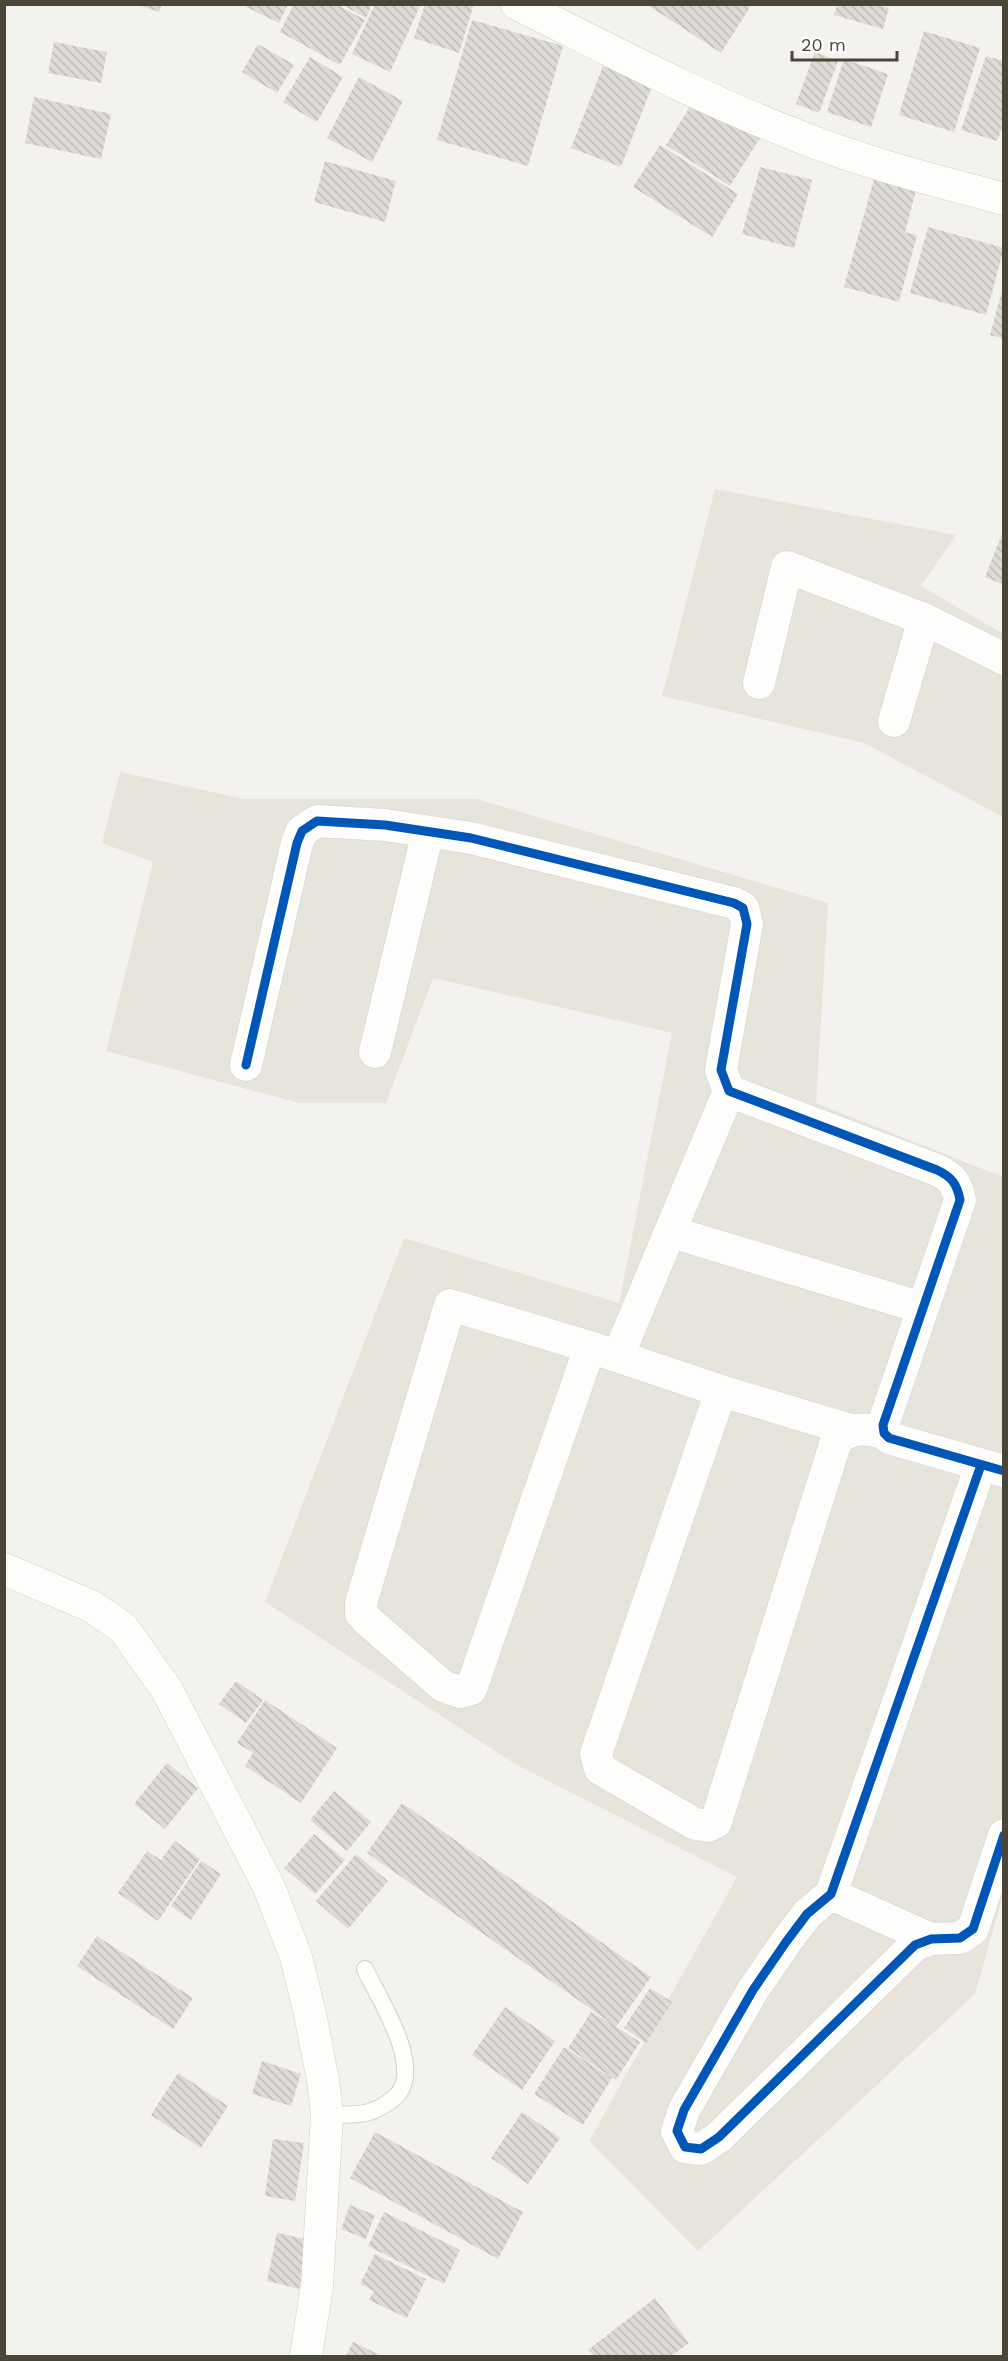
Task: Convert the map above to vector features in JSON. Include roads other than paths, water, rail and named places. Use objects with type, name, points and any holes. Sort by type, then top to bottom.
[{"type":"street","points":[[518,4],[727,107],[790,133],[882,166],[1004,199]]},
{"type":"street","points":[[759,683],[786,567],[924,619],[1004,659]]},
{"type":"street","points":[[894,721],[924,619]]},
{"type":"street","points":[[246,1065],[302,831],[317,821],[385,825],[471,838],[734,903],[743,908],[747,924],[721,1070],[729,1092],[671,1232],[604,1352],[471,1689],[460,1692],[442,1686],[368,1621],[361,1613],[361,1603],[450,1305],[604,1352],[721,1391],[851,1430]]},
{"type":"street","points":[[375,1052],[428,832]]},
{"type":"street","points":[[729,1092],[950,1176],[957,1186],[960,1200],[883,1425],[884,1433]]},
{"type":"street","points":[[671,1232],[923,1308]]},
{"type":"street","points":[[721,1391],[596,1754],[600,1769],[696,1824],[708,1826],[716,1822],[837,1438],[851,1430],[864,1428],[884,1433],[889,1438],[992,1468],[831,1894],[807,1914],[748,1999],[684,2110],[677,2131],[685,2147],[701,2149],[720,2137],[915,1945],[931,1939],[960,1938],[973,1929],[1004,1835]]},
{"type":"street","points":[[4,1569],[68,1595],[106,1614],[123,1628],[167,1690],[270,1887],[296,1957],[323,2080],[327,2115],[317,2286],[306,2356]]},
{"type":"street","points":[[831,1894],[931,1939]]},
{"type":"lane","points":[[327,2115],[371,2112],[396,2096],[405,2078],[403,2049],[364,1969]]}]
